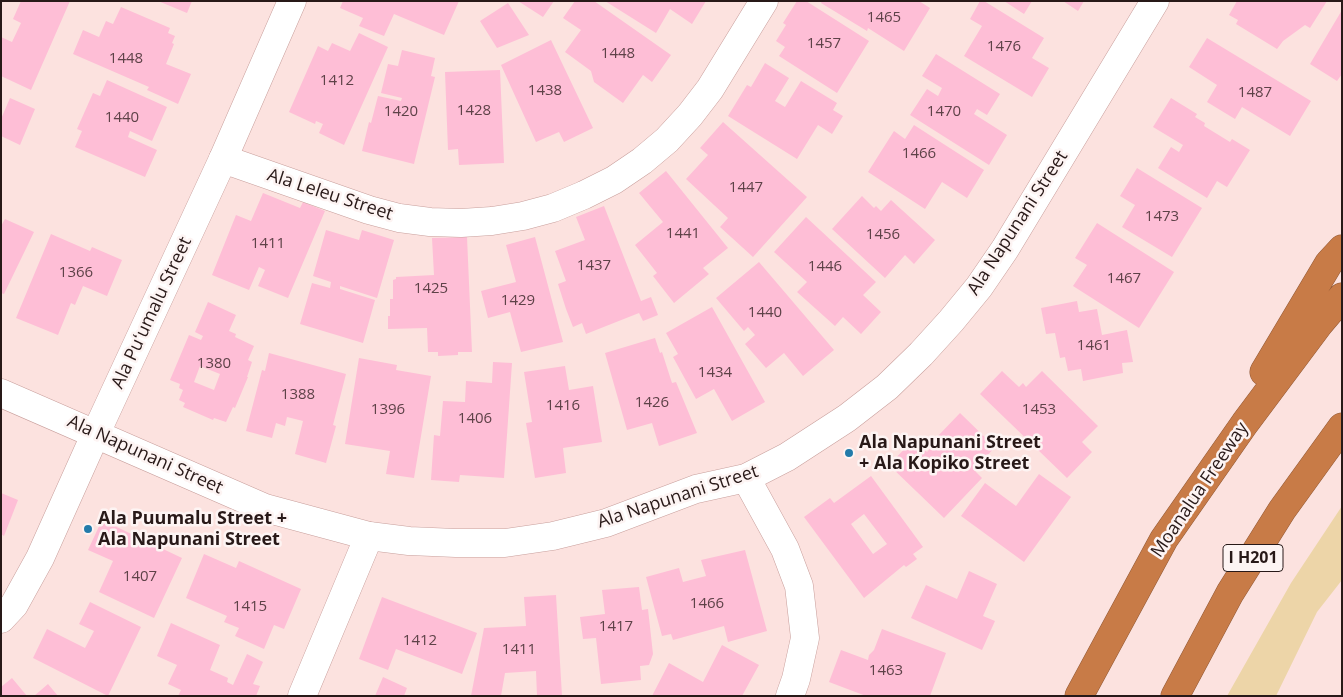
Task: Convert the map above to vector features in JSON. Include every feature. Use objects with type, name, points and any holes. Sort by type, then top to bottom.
[{"type":"highway","points":[[1164,539],[1330,263],[1342,249]]},
{"type":"highway","name":"Moanalua Freeway","points":[[1079,696],[1164,539],[1245,423],[1342,297]]},
{"type":"highway","name":"I H201","points":[[1174,696],[1236,585],[1282,510],[1342,427]]},
{"type":"street","name":"Ala Puʻumalu Street","points":[[1,619],[14,605],[40,558],[223,159],[292,1]]},
{"type":"street","name":"Ala Leleu Street","points":[[223,159],[368,210],[399,218],[430,222],[492,221],[523,216],[553,208],[584,196],[614,180],[642,161],[667,140],[710,89],[764,1]]},
{"type":"street","name":"Ala Napunani Street","points":[[1,393],[264,508],[370,536],[428,542],[505,543],[553,536],[606,523],[696,489],[746,478],[787,457],[847,418],[887,387],[951,322],[979,287],[1005,249],[1155,1]]},
{"type":"street","points":[[746,478],[785,549],[799,586],[804,638],[798,672],[790,696]]},
{"type":"street","points":[[302,696],[370,536]]},
{"type":"shaded area","points":[[1342,506],[1342,580],[1317,612],[1276,696],[1227,696],[1291,583]]},
{"type":"building","points":[[21,1],[70,1],[31,90],[1,76],[1,37],[12,42],[21,23],[13,19]]},
{"type":"building","points":[[158,1],[192,1],[187,13]]},
{"type":"building","points":[[343,1],[459,1],[444,35],[394,14],[384,36],[359,26],[363,18],[340,8]]},
{"type":"building","points":[[518,1],[554,1],[543,17]]},
{"type":"building","points":[[575,1],[594,1],[671,55],[652,82],[643,75],[623,103],[594,82],[591,71],[565,52],[581,30],[563,18]]},
{"type":"building","points":[[605,1],[706,1],[692,24],[670,9],[656,33]]},
{"type":"building","points":[[797,1],[806,1],[869,41],[837,93],[779,56],[785,47],[776,41],[786,25],[783,23]]},
{"type":"building","points":[[822,1],[919,1],[930,8],[904,51],[868,28],[867,31],[821,3]]},
{"type":"building","points":[[980,1],[984,1],[1044,38],[1032,58],[1049,68],[1032,97],[964,56],[982,26],[970,19]]},
{"type":"building","points":[[1004,1],[1032,1],[1024,14]]},
{"type":"building","points":[[1063,1],[1084,1],[1078,11]]},
{"type":"building","points":[[1237,1],[1327,1],[1310,28],[1305,25],[1283,41],[1277,49],[1236,24],[1238,20],[1229,15]]},
{"type":"building","points":[[508,3],[529,35],[497,48],[480,21]]},
{"type":"building","points":[[121,7],[170,28],[168,33],[175,36],[166,64],[191,74],[178,104],[147,90],[149,87],[73,54],[83,30],[99,37],[106,21],[113,24]]},
{"type":"building","points":[[1342,10],[1342,74],[1337,81],[1310,64]]},
{"type":"building","points":[[359,33],[388,47],[344,145],[319,133],[323,124],[316,121],[315,124],[289,112],[318,46],[328,51],[332,43],[350,51]]},
{"type":"building","points":[[1207,38],[1311,101],[1290,136],[1242,107],[1235,119],[1207,102],[1217,85],[1189,67]]},
{"type":"building","points":[[551,40],[593,128],[564,142],[559,132],[536,142],[501,65]]},
{"type":"building","points":[[402,50],[435,58],[431,76],[435,77],[414,164],[362,151],[378,96],[401,101],[402,98],[381,93],[388,64],[398,66]]},
{"type":"building","points":[[936,54],[1000,94],[987,115],[977,109],[974,114],[1007,135],[989,165],[910,115],[927,89],[938,96],[942,88],[922,76]]},
{"type":"building","points":[[765,63],[789,78],[775,101],[785,107],[801,81],[837,103],[833,110],[843,116],[832,134],[818,125],[797,159],[728,116],[747,85],[751,87]]},
{"type":"building","points":[[500,70],[504,163],[459,165],[458,149],[448,150],[445,72]]},
{"type":"building","points":[[107,80],[167,107],[152,141],[130,131],[128,137],[157,150],[145,177],[75,147],[82,131],[77,129],[93,93],[100,96]]},
{"type":"building","points":[[10,98],[35,109],[20,145],[1,136],[1,119]]},
{"type":"building","points":[[1171,98],[1197,114],[1195,117],[1205,123],[1204,126],[1230,142],[1232,139],[1250,150],[1227,187],[1217,181],[1207,198],[1158,168],[1171,147],[1179,152],[1183,145],[1153,127]]},
{"type":"building","points":[[723,122],[807,197],[753,257],[720,227],[728,218],[686,179],[708,155],[700,148]]},
{"type":"building","points":[[914,125],[984,170],[967,198],[942,182],[925,209],[868,172],[894,131],[905,139]]},
{"type":"building","points":[[1137,168],[1202,208],[1172,257],[1122,227],[1135,205],[1120,196]]},
{"type":"building","points":[[666,171],[728,248],[703,268],[709,274],[674,303],[653,276],[657,273],[635,245],[663,222],[639,193]]},
{"type":"building","points":[[263,193],[300,208],[303,202],[325,211],[288,298],[258,286],[265,270],[259,267],[249,290],[212,275],[236,215],[251,221]]},
{"type":"building","points":[[862,196],[874,208],[876,206],[881,211],[891,200],[935,240],[914,264],[905,255],[885,278],[832,229]]},
{"type":"building","points":[[604,206],[641,301],[651,297],[658,315],[643,321],[639,313],[586,334],[582,323],[573,327],[566,309],[558,284],[566,281],[555,251],[585,240],[576,217]]},
{"type":"building","points":[[806,217],[876,282],[863,295],[881,312],[861,334],[843,317],[835,326],[797,292],[807,282],[774,252]]},
{"type":"building","points":[[5,219],[34,232],[4,294],[1,293],[1,226]]},
{"type":"building","points":[[1097,223],[1174,272],[1139,328],[1073,286],[1087,265],[1075,258]]},
{"type":"building","points":[[326,230],[359,240],[362,230],[394,240],[377,298],[340,286],[340,289],[375,300],[363,343],[300,324],[312,283],[330,288],[331,282],[313,276]]},
{"type":"building","points":[[51,234],[90,251],[92,247],[122,260],[107,296],[83,286],[75,305],[71,303],[58,335],[16,318]]},
{"type":"building","points":[[467,237],[472,352],[458,352],[458,355],[438,356],[438,352],[428,352],[427,328],[388,329],[390,299],[393,299],[393,280],[396,277],[434,275],[432,238]]},
{"type":"building","points":[[535,237],[563,342],[521,352],[510,312],[488,318],[481,291],[516,282],[506,245]]},
{"type":"building","points":[[759,262],[834,350],[803,376],[784,353],[766,368],[745,344],[755,335],[748,327],[744,331],[716,298]]},
{"type":"building","points":[[1077,301],[1079,312],[1097,309],[1102,335],[1127,330],[1133,362],[1122,363],[1123,373],[1083,381],[1081,369],[1068,371],[1065,357],[1060,358],[1055,333],[1046,334],[1041,308]]},
{"type":"building","points":[[208,302],[236,315],[229,331],[236,334],[235,337],[254,346],[248,360],[252,362],[248,377],[235,408],[233,407],[226,422],[214,418],[213,420],[183,407],[185,403],[179,400],[183,390],[179,388],[180,384],[170,380],[189,335],[201,340],[203,336],[195,332]],"holes":[[[200,366],[220,374],[214,390],[194,382]]]},
{"type":"building","points":[[712,307],[765,402],[732,421],[714,389],[696,399],[673,357],[678,354],[666,333]]},
{"type":"building","points":[[655,338],[660,353],[662,352],[672,383],[676,382],[697,433],[659,446],[652,423],[627,430],[605,353]]},
{"type":"building","points":[[269,353],[346,374],[333,425],[336,426],[326,463],[295,454],[303,421],[287,417],[285,426],[276,423],[272,438],[246,431],[262,370],[265,371]]},
{"type":"building","points":[[359,358],[397,365],[396,370],[431,376],[414,478],[386,474],[390,451],[345,444]]},
{"type":"building","points":[[493,362],[512,363],[504,478],[460,475],[459,482],[431,480],[434,435],[440,436],[443,401],[465,402],[466,381],[492,383]]},
{"type":"building","points":[[565,366],[569,390],[593,386],[602,442],[563,448],[566,473],[535,478],[526,423],[532,422],[524,372]]},
{"type":"building","points":[[1002,371],[1019,387],[1023,383],[1026,387],[1042,371],[1098,426],[1082,442],[1092,452],[1067,478],[980,394]]},
{"type":"building","points":[[960,413],[995,447],[974,470],[982,478],[944,518],[889,465],[914,439],[927,452],[938,440],[936,438]]},
{"type":"building","points":[[1039,474],[1071,497],[1024,562],[961,516],[985,483],[1016,506]]},
{"type":"building","points":[[871,476],[923,547],[913,554],[917,559],[906,567],[904,565],[864,598],[804,517],[830,498],[834,503]],"holes":[[[864,514],[887,544],[873,554],[851,524]]]},
{"type":"building","points":[[1,493],[18,500],[4,536],[1,534]]},
{"type":"building","points":[[102,520],[182,558],[154,618],[99,592],[113,561],[88,550]]},
{"type":"building","points":[[745,550],[767,631],[728,642],[724,626],[673,640],[671,634],[662,636],[646,577],[679,568],[683,582],[706,576],[701,560]]},
{"type":"building","points":[[204,554],[236,568],[239,561],[301,589],[284,629],[274,625],[264,649],[235,636],[239,628],[224,622],[227,616],[186,598]]},
{"type":"building","points":[[969,571],[997,584],[983,616],[995,621],[982,650],[911,618],[926,585],[957,599]]},
{"type":"building","points":[[639,587],[642,610],[648,609],[653,654],[649,665],[640,666],[641,680],[601,684],[596,638],[583,639],[580,617],[605,614],[602,590]]},
{"type":"building","points":[[556,595],[562,696],[537,696],[536,671],[505,673],[501,696],[471,696],[484,628],[526,626],[524,597]]},
{"type":"building","points":[[382,597],[477,633],[462,674],[396,649],[388,670],[359,659]]},
{"type":"building","points":[[90,602],[141,627],[108,696],[33,658],[47,629],[85,648],[94,631],[79,624]]},
{"type":"building","points":[[171,623],[220,645],[210,670],[228,678],[227,682],[233,685],[247,654],[263,662],[253,684],[260,686],[256,696],[178,696],[181,690],[168,684],[177,665],[157,656]]},
{"type":"building","points":[[882,629],[946,653],[930,696],[866,696],[829,682],[841,650],[868,660]]},
{"type":"building","points":[[722,645],[759,665],[742,696],[652,696],[669,663],[703,682]]},
{"type":"building","points":[[383,677],[407,688],[404,696],[375,696]]},
{"type":"building","points":[[12,678],[27,696],[1,696],[1,687]]},
{"type":"building","points":[[48,684],[58,696],[34,696]]},
{"type":"place","name":"Ala Napunani Street + Ala Kopiko Street","points":[[849,453]]},
{"type":"place","name":"Ala Puumalu Street + Ala Napunani Street","points":[[88,529]]}]
